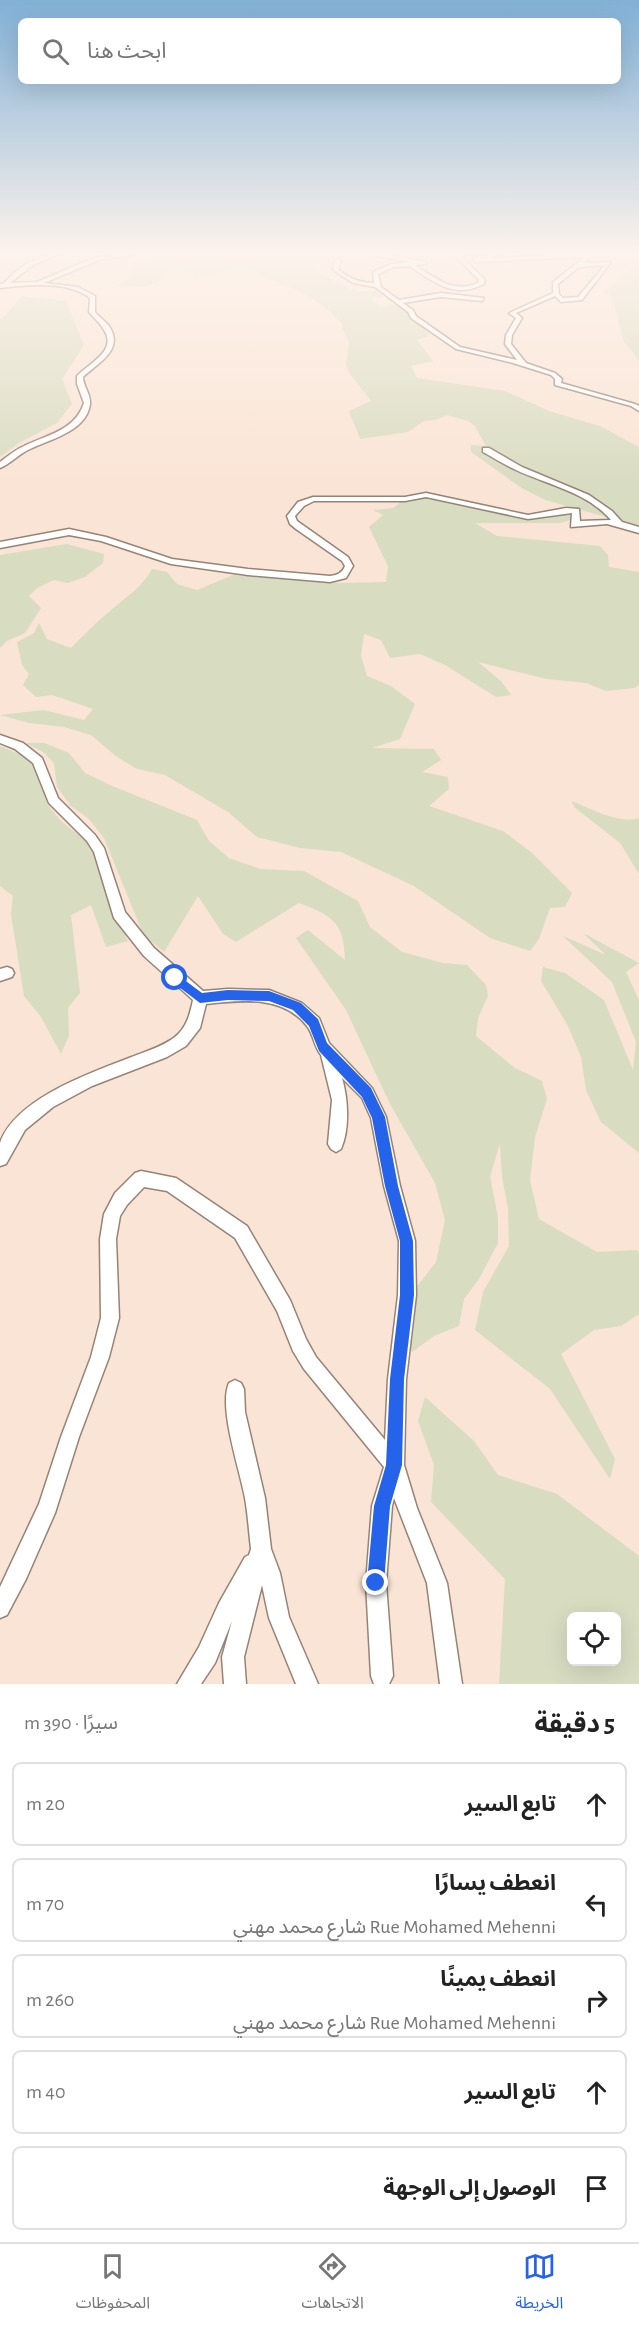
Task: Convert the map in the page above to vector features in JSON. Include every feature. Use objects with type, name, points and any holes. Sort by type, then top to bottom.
[{"type":"street","points":[[0,466],[29,446],[57,435],[78,419],[87,404],[87,398],[81,390],[80,376],[106,356],[109,349],[106,330]]},
{"type":"street","points":[[432,330],[458,348],[515,361],[553,374],[559,379],[557,384],[563,387],[588,391],[639,409]]},
{"type":"street","points":[[512,330],[508,344],[525,365]]},
{"type":"street","points":[[486,450],[517,468],[593,498],[612,513],[619,524]]},
{"type":"street","points":[[0,544],[69,532],[103,539],[171,561],[248,572],[330,579],[341,578],[347,573],[349,566],[345,559],[292,522],[291,516],[301,504],[314,500],[405,499],[426,495],[528,517],[566,510],[576,511],[574,525],[598,520],[639,531]]},
{"type":"street","points":[[0,739],[19,746],[38,761],[53,800],[100,850],[118,914],[149,952],[200,998],[228,995],[269,996],[297,1007],[314,1023],[338,1081],[341,1103],[336,1143]]},
{"type":"street","points":[[0,1158],[20,1125],[48,1102],[87,1082],[162,1052],[181,1041],[195,1023],[200,998]]},
{"type":"street","points":[[323,1047],[367,1093],[378,1117],[392,1186],[407,1241],[407,1295],[397,1379],[394,1465],[382,1506],[376,1583],[382,1676]]},
{"type":"street","points":[[0,1608],[19,1572],[48,1506],[70,1437],[100,1357],[111,1318],[108,1239],[111,1214],[121,1198],[141,1179],[170,1184],[241,1232],[284,1306],[299,1345],[310,1364],[394,1465],[407,1509],[437,1583],[451,1684]]},
{"type":"street","points":[[235,1389],[236,1412],[255,1498],[261,1549],[270,1573],[279,1618],[307,1684]]},
{"type":"street","points":[[188,1684],[207,1655],[226,1610],[261,1549]]},
{"type":"street","points":[[236,1684],[233,1657],[261,1549]]},
{"type":"green space","points":[[0,330],[78,330],[84,345],[62,379],[72,404],[57,423],[19,443],[0,457]]},
{"type":"green space","points":[[343,330],[425,330],[429,336],[417,340],[433,361],[411,366],[417,378],[505,391],[549,411],[600,426],[639,447],[639,526],[545,500],[520,487],[471,452],[471,445],[486,446],[475,426],[468,421],[447,415],[436,420],[424,421],[408,432],[360,439],[349,411],[371,401],[350,374],[346,365],[349,342]]},
{"type":"green space","points":[[621,330],[639,330],[639,360],[624,342]]},
{"type":"green space","points":[[425,497],[524,519],[573,512],[571,520],[560,523],[475,523],[497,536],[600,546],[608,555],[609,567],[639,572],[639,685],[634,688],[606,691],[586,683],[547,679],[478,662],[501,681],[511,695],[496,697],[445,665],[420,654],[390,658],[381,640],[364,634],[361,656],[367,676],[391,686],[415,704],[400,739],[372,748],[434,749],[441,760],[422,772],[448,777],[449,789],[429,806],[503,831],[531,852],[572,893],[565,907],[550,908],[539,939],[530,951],[490,938],[414,886],[341,852],[300,848],[257,837],[228,812],[165,775],[137,769],[117,757],[91,735],[64,727],[29,723],[0,715],[44,710],[84,720],[93,709],[52,695],[36,697],[23,685],[29,674],[22,665],[17,642],[34,633],[39,623],[47,639],[71,648],[138,587],[152,569],[167,572],[177,584],[197,590],[233,575],[338,583],[386,582],[388,566],[369,527],[383,515],[373,510],[393,508],[402,501]]},
{"type":"green space","points":[[67,544],[104,554],[103,563],[85,577],[68,583],[54,580],[37,588],[29,596],[41,608],[25,633],[7,641],[0,648],[0,555]]},
{"type":"green space","points":[[25,743],[44,743],[69,753],[85,773],[197,820],[209,841],[229,858],[260,869],[304,871],[358,901],[370,927],[402,952],[443,963],[467,965],[486,985],[488,996],[478,1018],[476,1036],[515,1068],[542,1081],[547,1099],[535,1137],[530,1180],[539,1219],[597,1252],[637,1250],[639,1253],[639,1314],[621,1326],[594,1330],[561,1354],[615,1459],[610,1479],[550,1389],[475,1330],[483,1292],[509,1246],[508,1208],[502,1177],[500,1144],[490,1176],[498,1218],[498,1243],[479,1279],[464,1299],[459,1326],[434,1336],[412,1352],[405,1339],[405,1302],[436,1262],[445,1220],[435,1183],[390,1104],[346,1010],[296,938],[308,930],[345,960],[342,937],[334,922],[320,912],[299,903],[236,942],[223,934],[198,896],[164,952],[143,934],[104,838],[89,819],[71,806],[57,787],[54,763],[43,752]]},
{"type":"green space","points":[[0,746],[29,758],[38,768],[47,804],[61,821],[87,842],[97,861],[107,896],[128,941],[106,947],[91,905],[71,915],[80,993],[68,1008],[69,1036],[61,1054],[41,1017],[24,996],[11,914],[13,896],[0,886]]},
{"type":"green space","points":[[572,801],[614,818],[632,820],[639,818],[639,874],[620,843],[574,807]]},
{"type":"green space","points":[[583,933],[639,963],[626,972],[639,1000],[639,1153],[601,1122],[586,1090],[581,1057],[568,1026],[541,981],[543,967],[565,973],[604,1000],[633,1070],[636,1042],[612,982],[563,936],[606,955]]},
{"type":"green space","points":[[425,1397],[474,1441],[498,1475],[557,1494],[639,1556],[639,1684],[499,1684],[505,1579],[431,1502],[434,1465],[418,1421]]},
{"type":"route","points":[[175,978],[200,998],[228,995],[269,996],[297,1007],[314,1023],[323,1047],[367,1093],[378,1117],[392,1186],[407,1241],[407,1295],[397,1379],[394,1465],[382,1506],[376,1583]]}]
